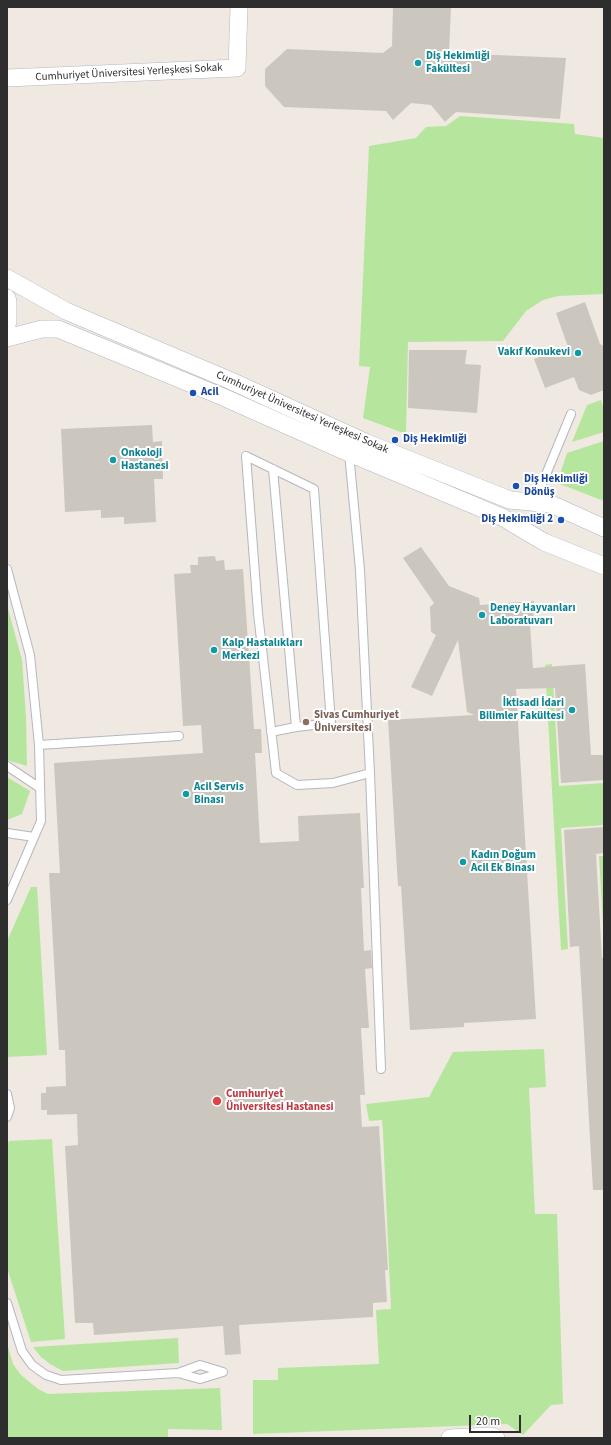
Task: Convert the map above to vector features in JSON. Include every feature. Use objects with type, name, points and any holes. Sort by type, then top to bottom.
[{"type":"street","name":"Cumhuriyet Üniversitesi Yerleşkesi Sokak","points":[[7,78],[237,68],[239,7]]},
{"type":"street","name":"Cumhuriyet Üniversitesi Yerleşkesi Sokak","points":[[7,278],[66,311],[228,380],[354,438],[510,500],[551,504],[604,528]]},
{"type":"street","points":[[7,298],[7,325]]},
{"type":"street","name":"Cumhuriyet Üniversitesi Yerleşkesi Sokak","points":[[7,338],[42,329],[58,329],[223,397],[349,453],[502,517],[544,542],[604,566]]},
{"type":"street","points":[[450,1438],[491,1436],[496,1438]]},
{"type":"lane","points":[[535,502],[572,414]]},
{"type":"lane","points":[[349,453],[360,570],[370,773],[381,1068]]},
{"type":"lane","points":[[271,732],[296,727],[331,723],[314,488],[246,456],[258,613],[271,732],[276,773],[297,785],[333,783],[370,773]]},
{"type":"lane","points":[[272,469],[296,727]]},
{"type":"lane","points":[[7,569],[30,655],[39,745],[41,821],[7,900]]},
{"type":"lane","points":[[39,745],[179,736]]},
{"type":"lane","points":[[7,766],[40,788]]},
{"type":"lane","points":[[7,833],[34,837]]},
{"type":"lane","points":[[7,1094],[10,1108],[7,1117]]},
{"type":"lane","points":[[7,1303],[22,1351],[32,1365],[46,1375],[61,1380],[178,1373]]},
{"type":"green space","points":[[460,116],[574,124],[575,134],[604,138],[604,294],[558,296],[543,300],[526,311],[503,341],[408,342],[406,434],[363,418],[370,367],[359,366],[369,146],[416,138],[426,127],[446,126]]},
{"type":"green space","points":[[601,400],[604,409],[604,432],[572,442],[587,405]]},
{"type":"green space","points":[[604,441],[604,501],[557,483],[567,453]]},
{"type":"green space","points":[[7,605],[22,660],[26,717],[27,766],[7,760]]},
{"type":"green space","points":[[552,664],[559,786],[604,783],[604,825],[561,828],[568,949],[561,950],[545,665]]},
{"type":"green space","points":[[7,777],[30,791],[22,814],[7,820]]},
{"type":"green space","points":[[599,856],[604,856],[604,942]]},
{"type":"green space","points":[[31,887],[37,887],[47,1055],[7,1057],[7,941]]},
{"type":"green space","points":[[544,1049],[546,1087],[529,1088],[535,1214],[557,1214],[563,1404],[551,1405],[523,1435],[507,1424],[253,1434],[253,1380],[278,1380],[278,1368],[379,1364],[376,1310],[391,1309],[383,1132],[382,1120],[369,1121],[366,1104],[429,1097],[453,1052]]},
{"type":"green space","points":[[52,1139],[65,1339],[31,1342],[7,1268],[7,1145],[9,1141]]},
{"type":"green space","points":[[178,1338],[179,1363],[63,1371],[41,1357],[33,1347]]},
{"type":"green space","points":[[7,1343],[13,1364],[21,1375],[38,1389],[48,1394],[220,1388],[222,1430],[168,1429],[168,1438],[7,1438]]},
{"type":"building","name":"Diş Hekimliği Fakültesi","points":[[393,7],[451,7],[449,53],[566,58],[560,119],[456,112],[445,122],[431,105],[411,103],[393,120],[386,111],[284,107],[265,86],[265,69],[287,49],[383,53],[392,46]]},
{"type":"building","name":"Vakıf Konukevi","points":[[585,302],[600,344],[604,346],[604,390],[591,395],[579,390],[574,377],[545,388],[534,359],[568,347],[556,313]]},
{"type":"building","points":[[409,350],[467,350],[465,364],[481,365],[477,413],[408,408]]},
{"type":"building","name":"Onkoloji Hastanesi","points":[[152,425],[153,442],[162,441],[163,479],[154,479],[156,522],[124,524],[124,517],[101,518],[101,510],[65,512],[61,429]]},
{"type":"building","name":"Kadın Doğum Acil Ek Binası","points":[[421,547],[449,586],[479,598],[480,605],[534,601],[533,623],[530,624],[533,668],[585,664],[591,755],[604,755],[604,780],[561,783],[555,688],[516,689],[536,1019],[464,1023],[464,1027],[410,1030],[401,886],[398,886],[388,720],[474,715],[467,712],[458,640],[432,696],[411,687],[436,635],[431,632],[430,607],[434,603],[403,558]]},
{"type":"building","points":[[215,556],[216,561],[224,560],[225,570],[243,569],[254,729],[261,729],[262,753],[255,753],[260,843],[299,841],[298,816],[360,813],[364,888],[361,888],[364,951],[371,950],[372,968],[365,969],[369,1028],[361,1028],[365,1095],[360,1095],[362,1127],[379,1126],[388,1270],[385,1270],[387,1302],[373,1303],[373,1317],[239,1325],[241,1354],[225,1355],[223,1326],[94,1335],[93,1323],[75,1323],[65,1146],[78,1145],[77,1114],[47,1115],[47,1110],[41,1110],[41,1093],[46,1093],[46,1087],[66,1086],[65,1050],[59,1050],[49,873],[60,873],[54,763],[203,753],[201,725],[183,726],[174,574],[191,573],[190,565],[198,565],[198,557]]},
{"type":"building","points":[[604,827],[604,853],[596,854],[602,958],[604,958],[604,1190],[593,1190],[579,946],[570,947],[564,830]]},
{"type":"place","name":"Diş Hekimliği Fakültesi","points":[[418,63]]},
{"type":"place","name":"Vakıf Konukevi","points":[[578,353]]},
{"type":"place","name":"Acil","points":[[193,393]]},
{"type":"place","name":"Diş Hekimliği","points":[[395,440]]},
{"type":"place","name":"Onkoloji Hastanesi","points":[[113,460]]},
{"type":"place","name":"Diş Hekimliği Dönüş","points":[[516,486]]},
{"type":"place","name":"Diş Hekimliği 2","points":[[561,520]]},
{"type":"place","name":"Deney Hayvanları Laboratuvarı","points":[[482,615]]},
{"type":"place","name":"Kalp Hastalıkları Merkezi","points":[[214,650]]},
{"type":"place","name":"İktisadi İdari Bilimler Fakültesi","points":[[572,710]]},
{"type":"place","name":"Sivas Cumhuriyet Üniversitesi","points":[[306,722]]},
{"type":"place","name":"Acil Servis Binası","points":[[186,794]]},
{"type":"place","name":"Kadın Doğum Acil Ek Binası","points":[[463,862]]},
{"type":"place","name":"Cumhuriyet Üniversitesi Hastanesi","points":[[217,1101]]}]
